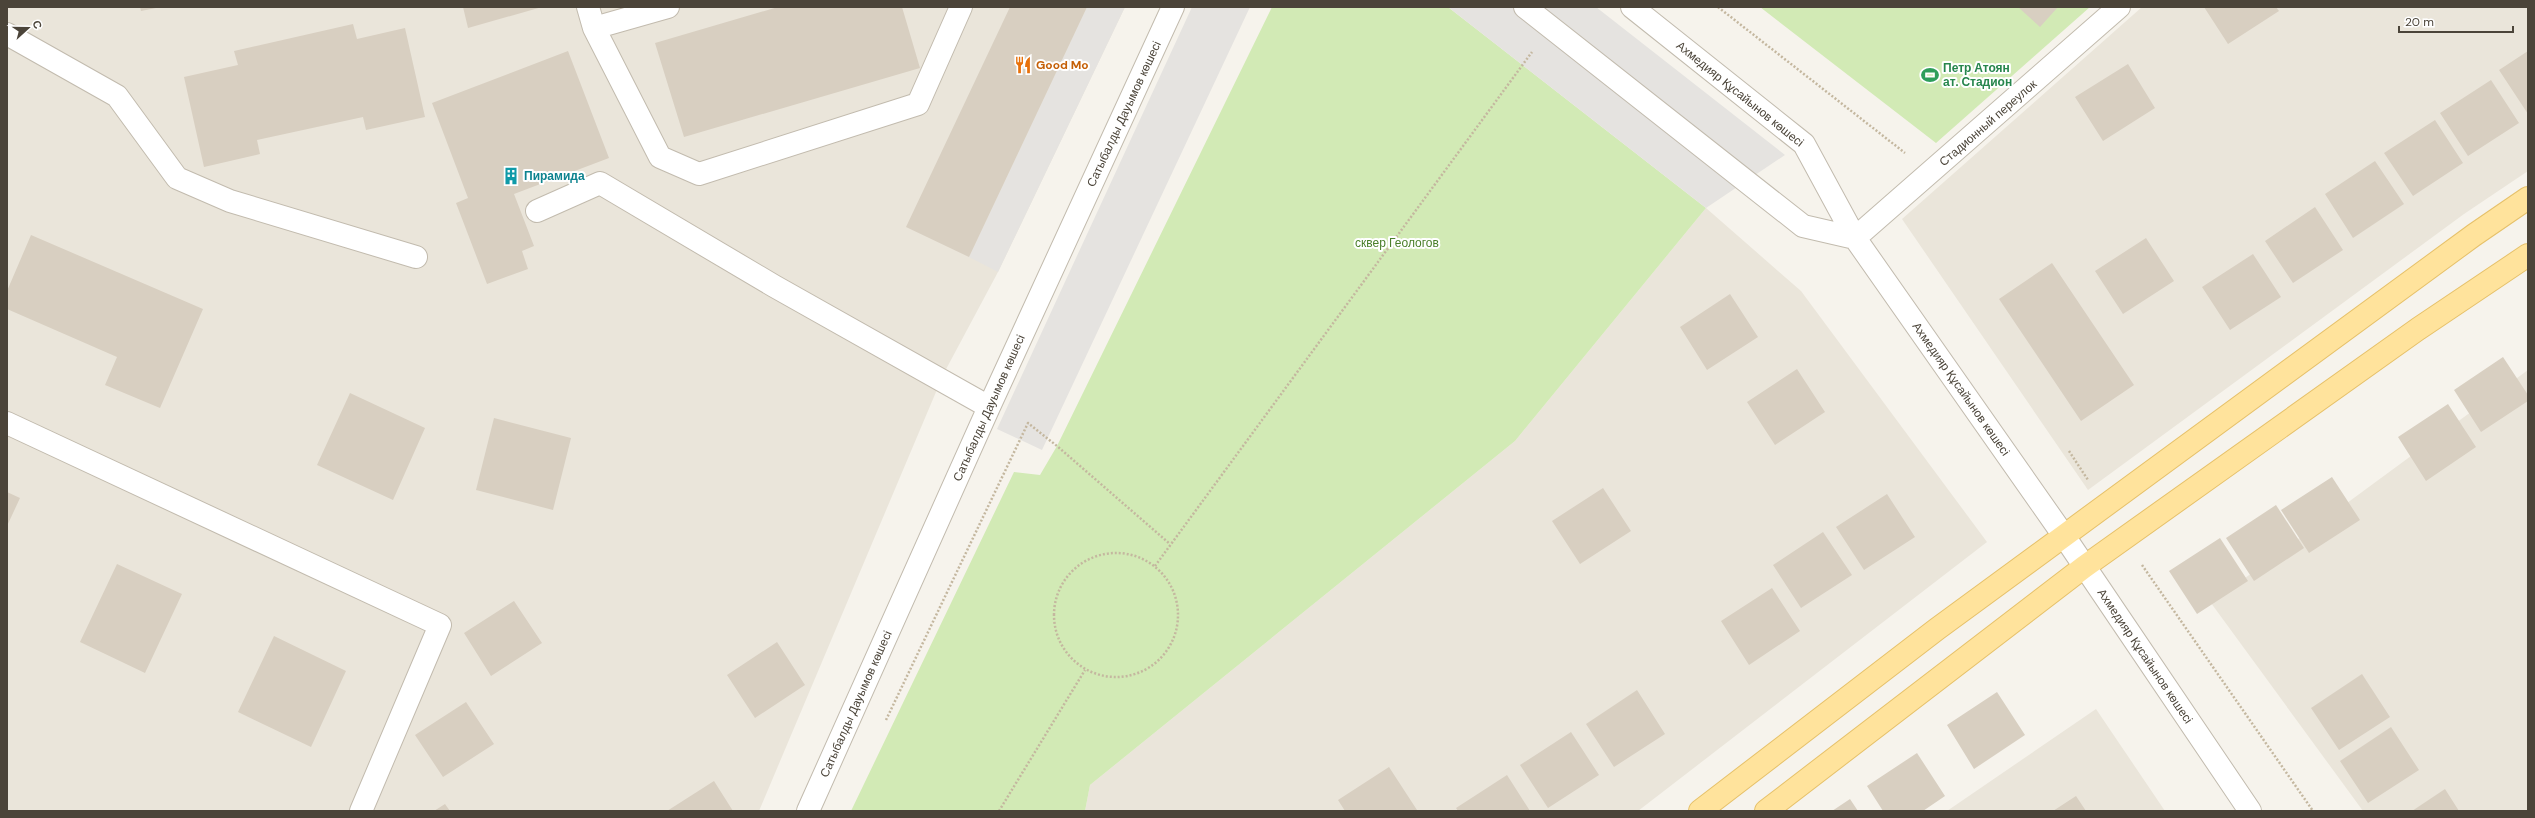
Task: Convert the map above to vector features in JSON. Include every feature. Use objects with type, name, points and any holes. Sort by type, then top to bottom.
[{"type":"main road","points":[[1700,811],[1931,634],[2474,235],[2528,198]]},
{"type":"main road","points":[[1766,811],[2084,567],[2418,329],[2528,255]]},
{"type":"street","points":[[588,7],[594,28],[660,157],[699,174],[918,104],[961,7]]},
{"type":"street","points":[[594,28],[668,7]]},
{"type":"street","name":"Сатыбалды Дауымов көшесі","points":[[808,811],[989,407],[1173,7]]},
{"type":"street","points":[[1525,7],[1803,226],[1855,238]]},
{"type":"street","name":"Ахмедияр Құсайынов көшесі","points":[[1632,7],[1804,144],[1855,238],[2064,536],[2250,811]]},
{"type":"street","name":"Стадионный переулок","points":[[1855,238],[2119,7]]},
{"type":"street","points":[[7,34],[117,96],[177,178],[230,201],[416,257]]},
{"type":"street","points":[[537,211],[600,183],[774,286],[989,407]]},
{"type":"street","points":[[7,423],[440,625],[361,811]]},
{"type":"path","points":[[1718,7],[1931,173]]},
{"type":"path","points":[[1155,566],[1551,27]]},
{"type":"path","points":[[884,725],[1028,423],[1057,446],[1170,544]]},
{"type":"path","points":[[2069,451],[2104,506]]},
{"type":"path","points":[[2124,538],[2313,811]]},
{"type":"path","points":[[1128,553],[1155,566],[1172,587],[1178,612],[1174,638],[1159,661],[1136,674],[1111,678],[1085,670],[1064,650],[1053,623],[1056,594],[1073,569],[1099,554],[1128,553]]},
{"type":"path","points":[[999,811],[1085,670]]},
{"type":"shaded area","points":[[7,7],[1125,7],[998,272],[944,373],[759,811],[7,811]]},
{"type":"shaded area","points":[[1087,7],[1125,7],[998,272],[969,257]]},
{"type":"shaded area","points":[[1192,7],[1250,7],[1042,450],[997,429]]},
{"type":"shaded area","points":[[1448,7],[1596,7],[1785,155],[1706,208]]},
{"type":"shaded area","points":[[2142,7],[2528,7],[2528,171],[2464,214],[2088,490],[1902,219]]},
{"type":"shaded area","points":[[1706,208],[1801,291],[1987,542],[1638,811],[1085,811],[1090,785],[1515,441]]},
{"type":"shaded area","points":[[2528,370],[2528,811],[2363,811],[2211,603]]},
{"type":"shaded area","points":[[2096,709],[2165,811],[1947,811]]},
{"type":"green space","name":"сквер Геологов","points":[[1272,7],[1448,7],[1706,208],[1515,441],[1090,785],[1085,811],[851,811],[1014,472],[1040,475],[1057,446]]},
{"type":"green space","name":"Петр Атоян ат. Стадион","points":[[1760,7],[2090,7],[1936,143]]},
{"type":"building","points":[[140,7],[155,7],[156,8],[141,11]]},
{"type":"building","points":[[463,7],[542,7],[468,28]]},
{"type":"building","points":[[778,7],[902,7],[920,68],[684,137],[655,43]]},
{"type":"building","points":[[1010,7],[1087,7],[969,257],[906,227]]},
{"type":"building","points":[[2018,7],[2058,7],[2040,27]]},
{"type":"building","points":[[2204,7],[2276,7],[2279,11],[2228,44]]},
{"type":"building","points":[[353,24],[357,39],[405,28],[425,117],[366,130],[363,117],[257,140],[260,154],[204,167],[184,77],[238,65],[234,51]]},
{"type":"building","name":"Пирамида","points":[[568,51],[609,158],[514,194],[534,246],[522,251],[528,269],[487,284],[456,203],[468,198],[432,103]]},
{"type":"building","points":[[2528,51],[2528,114],[2499,70]]},
{"type":"building","points":[[2128,64],[2155,108],[2103,141],[2075,97]]},
{"type":"building","points":[[2491,80],[2519,123],[2468,156],[2440,113]]},
{"type":"building","points":[[2435,120],[2463,163],[2413,196],[2384,153]]},
{"type":"building","points":[[2375,161],[2404,204],[2353,238],[2325,194]]},
{"type":"building","points":[[2315,207],[2343,250],[2293,283],[2265,241]]},
{"type":"building","points":[[31,235],[203,309],[160,408],[105,385],[117,357],[7,309],[7,291]]},
{"type":"building","points":[[2146,238],[2174,281],[2123,314],[2095,271]]},
{"type":"building","points":[[2253,254],[2281,297],[2230,330],[2202,287]]},
{"type":"building","points":[[2052,263],[2134,385],[2081,421],[1999,299]]},
{"type":"building","points":[[1730,294],[1758,337],[1707,370],[1680,327]]},
{"type":"building","points":[[2503,357],[2528,395],[2528,401],[2481,432],[2454,390]]},
{"type":"building","points":[[1797,369],[1825,412],[1775,445],[1747,402]]},
{"type":"building","points":[[350,393],[425,428],[393,500],[317,465]]},
{"type":"building","points":[[2448,404],[2476,447],[2426,481],[2398,437]]},
{"type":"building","points":[[494,418],[571,438],[553,510],[476,490]]},
{"type":"building","points":[[2332,477],[2360,520],[2309,553],[2281,510]]},
{"type":"building","points":[[1603,488],[1631,531],[1580,564],[1552,521]]},
{"type":"building","points":[[7,492],[20,498],[7,526]]},
{"type":"building","points":[[1887,494],[1915,537],[1864,570],[1836,527]]},
{"type":"building","points":[[2276,505],[2304,548],[2254,581],[2226,538]]},
{"type":"building","points":[[1823,532],[1852,575],[1801,608],[1773,565]]},
{"type":"building","points":[[2220,538],[2248,581],[2197,614],[2169,571]]},
{"type":"building","points":[[117,564],[182,594],[145,673],[80,642]]},
{"type":"building","points":[[1772,588],[1800,631],[1749,665],[1721,621]]},
{"type":"building","points":[[514,601],[542,643],[491,676],[464,633]]},
{"type":"building","points":[[274,636],[346,671],[311,747],[238,712]]},
{"type":"building","points":[[777,642],[805,685],[755,718],[727,675]]},
{"type":"building","points":[[2362,674],[2390,717],[2339,750],[2311,708]]},
{"type":"building","points":[[1637,690],[1665,734],[1614,767],[1586,724]]},
{"type":"building","points":[[1997,692],[2025,735],[1974,769],[1947,725]]},
{"type":"building","points":[[466,702],[494,744],[443,777],[415,735]]},
{"type":"building","points":[[2391,727],[2419,770],[2368,803],[2340,761]]},
{"type":"building","points":[[1571,732],[1599,775],[1548,808],[1520,765]]},
{"type":"building","points":[[1917,753],[1945,796],[1923,811],[1883,811],[1867,786]]},
{"type":"building","points":[[1389,767],[1417,810],[1345,811],[1338,800]]},
{"type":"building","points":[[1507,775],[1530,811],[1458,811],[1456,808]]},
{"type":"building","points":[[714,781],[733,811],[667,811]]},
{"type":"building","points":[[2445,789],[2459,811],[2412,811]]},
{"type":"building","points":[[2076,796],[2086,811],[2053,811]]},
{"type":"building","points":[[1850,799],[1858,811],[1832,811]]},
{"type":"building","points":[[445,804],[450,811],[434,811]]},
{"type":"place","name":"Good Mo","points":[[1023,65]]},
{"type":"place","name":"Петр Атоян ат. Стадион","points":[[1930,75]]},
{"type":"place","name":"Пирамида","points":[[511,176]]}]
